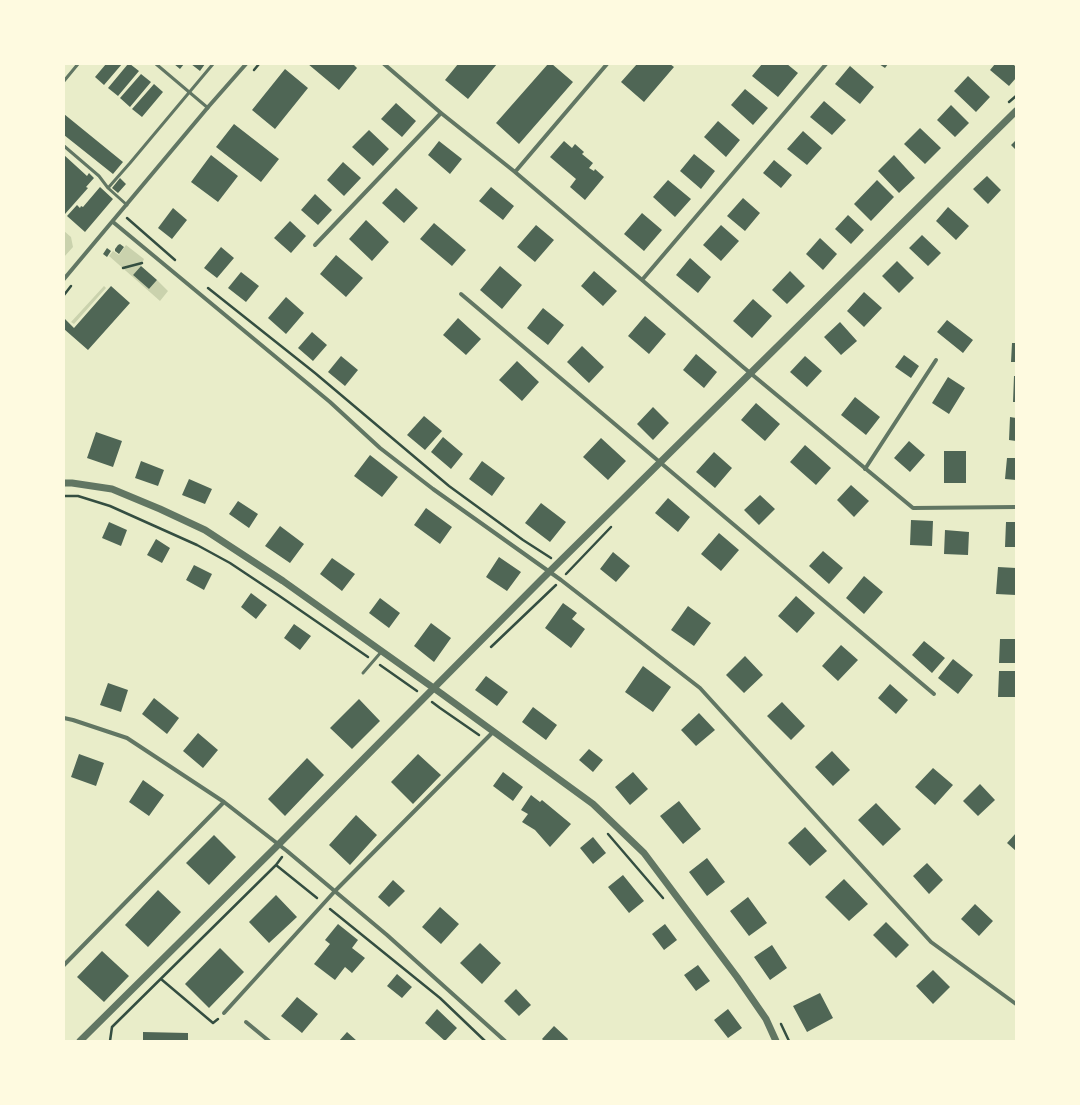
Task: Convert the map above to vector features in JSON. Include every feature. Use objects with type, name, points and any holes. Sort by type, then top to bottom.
[{"type":"street","points":[[65,277],[246,64]]},
{"type":"street","points":[[384,64],[515,172],[750,373],[912,508],[1016,506]]},
{"type":"street","points":[[515,172],[607,64]]},
{"type":"street","points":[[642,280],[826,64]]},
{"type":"street","points":[[80,1041],[660,462],[1016,111]]},
{"type":"street","points":[[316,245],[441,112]]},
{"type":"street","points":[[112,222],[330,402],[380,448],[433,490],[561,580],[700,688],[931,942],[1016,1004]]},
{"type":"street","points":[[461,294],[934,694]]},
{"type":"street","points":[[865,469],[936,360]]},
{"type":"street","points":[[64,483],[112,489],[205,530],[284,581],[593,804],[644,853],[737,977],[766,1019],[776,1041]]},
{"type":"street","points":[[64,718],[127,738],[224,802],[279,844],[387,935],[505,1041]]},
{"type":"street","points":[[224,1013],[335,891],[493,732]]},
{"type":"street","points":[[64,965],[224,802]]},
{"type":"street","points":[[246,1022],[269,1041]]},
{"type":"lane","points":[[64,81],[78,64]]},
{"type":"lane","points":[[156,64],[208,108]]},
{"type":"lane","points":[[108,188],[213,64]]},
{"type":"lane","points":[[64,146],[99,176],[108,188],[127,205]]},
{"type":"lane","points":[[363,673],[382,651]]},
{"type":"path","points":[[128,218],[175,260]]},
{"type":"path","points":[[123,268],[142,263]]},
{"type":"path","points":[[205,285],[315,373],[449,486],[523,540],[570,571]]},
{"type":"path","points":[[64,496],[78,496],[110,506],[197,545],[230,563],[278,594],[486,740]]},
{"type":"path","points":[[606,832],[665,900]]},
{"type":"path","points":[[276,864],[440,998],[485,1041]]},
{"type":"path","points":[[161,979],[213,1023],[224,1013]]},
{"type":"green space","points":[[64,231],[71,237],[73,247],[64,257]]},
{"type":"green space","points":[[126,245],[144,259],[141,266],[133,275],[149,289],[157,280],[168,291],[160,301],[109,256],[113,251],[119,255]]},
{"type":"green space","points":[[104,286],[106,288],[74,324],[71,322]]},
{"type":"building","points":[[106,64],[122,64],[104,85],[95,77]]},
{"type":"building","points":[[128,64],[139,71],[118,96],[108,88]]},
{"type":"building","points":[[174,64],[184,64],[180,69]]},
{"type":"building","points":[[191,64],[205,64],[200,71]]},
{"type":"building","points":[[308,64],[353,64],[357,68],[339,90]]},
{"type":"building","points":[[458,64],[497,64],[468,99],[445,80]]},
{"type":"building","points":[[548,64],[552,64],[573,82],[519,144],[496,123]]},
{"type":"building","points":[[637,64],[670,64],[674,67],[644,102],[621,82]]},
{"type":"building","points":[[762,64],[787,64],[798,73],[778,97],[752,76]]},
{"type":"building","points":[[879,64],[888,64],[885,68]]},
{"type":"building","points":[[995,64],[1013,64],[1016,67],[1016,78],[1009,86],[990,70]]},
{"type":"building","points":[[850,66],[874,87],[860,104],[835,84]]},
{"type":"building","points":[[285,69],[308,88],[275,129],[252,110]]},
{"type":"building","points":[[141,74],[151,82],[130,107],[120,98]]},
{"type":"building","points":[[968,76],[990,97],[976,112],[954,91]]},
{"type":"building","points":[[154,84],[163,92],[142,117],[132,109]]},
{"type":"building","points":[[745,89],[768,108],[753,125],[731,105]]},
{"type":"building","points":[[824,101],[846,120],[832,135],[810,117]]},
{"type":"building","points":[[396,103],[416,121],[402,137],[381,119]]},
{"type":"building","points":[[951,105],[969,123],[955,137],[937,120]]},
{"type":"building","points":[[64,114],[123,162],[113,174],[64,135]]},
{"type":"building","points":[[718,121],[740,140],[726,157],[704,137]]},
{"type":"building","points":[[234,124],[279,159],[261,182],[216,147]]},
{"type":"building","points":[[920,128],[941,148],[925,164],[904,144]]},
{"type":"building","points":[[369,130],[389,149],[373,166],[352,147]]},
{"type":"building","points":[[803,131],[822,148],[807,165],[787,149]]},
{"type":"building","points":[[1016,140],[1016,150],[1011,145]]},
{"type":"building","points":[[439,141],[462,159],[450,174],[428,155]]},
{"type":"building","points":[[564,141],[572,148],[575,144],[584,152],[582,154],[593,163],[589,168],[594,171],[595,169],[604,177],[585,200],[570,187],[576,179],[550,157]]},
{"type":"building","points":[[694,154],[715,171],[701,189],[680,171]]},
{"type":"building","points":[[64,155],[87,176],[89,173],[94,178],[86,187],[88,188],[65,214]]},
{"type":"building","points":[[211,155],[238,176],[218,202],[191,182]]},
{"type":"building","points":[[894,155],[915,178],[899,193],[878,171]]},
{"type":"building","points":[[774,160],[792,175],[781,188],[763,173]]},
{"type":"building","points":[[343,162],[361,178],[344,196],[327,180]]},
{"type":"building","points":[[987,176],[1001,190],[988,204],[973,189]]},
{"type":"building","points":[[120,178],[126,184],[118,193],[112,188]]},
{"type":"building","points":[[668,180],[691,199],[675,217],[653,197]]},
{"type":"building","points":[[877,180],[894,197],[871,221],[854,204]]},
{"type":"building","points":[[100,187],[113,199],[85,232],[67,216],[77,205],[80,208],[81,206],[83,207]]},
{"type":"building","points":[[491,187],[514,206],[503,220],[479,201]]},
{"type":"building","points":[[396,188],[418,208],[404,223],[382,203]]},
{"type":"building","points":[[315,194],[332,210],[318,225],[301,210]]},
{"type":"building","points":[[743,198],[760,213],[745,231],[727,216]]},
{"type":"building","points":[[948,207],[969,226],[956,240],[936,221]]},
{"type":"building","points":[[173,208],[187,220],[172,239],[158,228]]},
{"type":"building","points":[[642,213],[662,230],[644,251],[624,234]]},
{"type":"building","points":[[848,215],[864,230],[851,244],[835,229]]},
{"type":"building","points":[[366,220],[389,242],[372,261],[349,239]]},
{"type":"building","points":[[290,221],[306,236],[291,253],[274,238]]},
{"type":"building","points":[[434,223],[466,250],[452,266],[420,239]]},
{"type":"building","points":[[536,225],[554,240],[535,262],[517,247]]},
{"type":"building","points":[[721,225],[739,241],[721,261],[703,245]]},
{"type":"building","points":[[922,235],[941,253],[928,266],[909,248]]},
{"type":"building","points":[[820,238],[837,254],[823,270],[806,254]]},
{"type":"building","points":[[120,244],[124,247],[119,254],[115,251],[115,249]]},
{"type":"building","points":[[221,247],[234,258],[217,278],[204,268]]},
{"type":"building","points":[[107,248],[111,251],[107,257],[103,254]]},
{"type":"building","points":[[336,255],[363,278],[346,297],[320,274]]},
{"type":"building","points":[[690,258],[711,277],[698,293],[676,275]]},
{"type":"building","points":[[897,261],[914,278],[899,293],[882,276]]},
{"type":"building","points":[[141,266],[157,280],[149,289],[133,275]]},
{"type":"building","points":[[500,266],[522,285],[502,309],[480,290]]},
{"type":"building","points":[[594,271],[617,291],[603,306],[581,286]]},
{"type":"building","points":[[790,271],[805,286],[787,304],[772,290]]},
{"type":"building","points":[[241,272],[259,286],[246,302],[228,288]]},
{"type":"building","points":[[111,286],[130,303],[88,350],[64,329],[64,321],[65,319],[74,328]]},
{"type":"building","points":[[864,292],[882,308],[864,327],[847,311]]},
{"type":"building","points":[[286,297],[304,313],[286,334],[268,318]]},
{"type":"building","points":[[753,299],[772,316],[752,338],[733,321]]},
{"type":"building","points":[[543,308],[564,325],[548,345],[527,328]]},
{"type":"building","points":[[645,316],[666,334],[649,354],[628,336]]},
{"type":"building","points":[[458,318],[481,339],[466,355],[443,335]]},
{"type":"building","points":[[947,320],[973,340],[963,353],[937,332]]},
{"type":"building","points":[[840,322],[857,341],[841,355],[824,337]]},
{"type":"building","points":[[312,332],[327,345],[313,361],[298,348]]},
{"type":"building","points":[[1012,343],[1016,343],[1016,362],[1011,362]]},
{"type":"building","points":[[582,346],[604,367],[589,383],[567,362]]},
{"type":"building","points":[[696,354],[717,372],[704,388],[683,370]]},
{"type":"building","points":[[904,355],[919,366],[911,378],[895,367]]},
{"type":"building","points":[[341,356],[358,370],[345,386],[328,372]]},
{"type":"building","points":[[805,356],[822,371],[807,387],[790,372]]},
{"type":"building","points":[[517,361],[539,382],[522,401],[499,380]]},
{"type":"building","points":[[1014,376],[1016,376],[1016,402],[1013,402]]},
{"type":"building","points":[[948,377],[965,388],[949,414],[932,403]]},
{"type":"building","points":[[855,397],[880,417],[866,435],[841,415]]},
{"type":"building","points":[[756,403],[780,424],[765,441],[741,420]]},
{"type":"building","points":[[653,407],[669,423],[653,440],[637,424]]},
{"type":"building","points":[[424,416],[442,431],[425,450],[407,435]]},
{"type":"building","points":[[1010,417],[1016,418],[1016,441],[1009,440]]},
{"type":"building","points":[[96,432],[122,441],[113,467],[87,458]]},
{"type":"building","points":[[443,437],[463,454],[451,469],[431,452]]},
{"type":"building","points":[[601,438],[626,461],[608,480],[583,457]]},
{"type":"building","points":[[909,441],[925,455],[910,472],[894,458]]},
{"type":"building","points":[[805,445],[831,468],[816,485],[790,462]]},
{"type":"building","points":[[944,451],[966,451],[966,483],[944,483]]},
{"type":"building","points":[[714,452],[732,468],[715,488],[696,472]]},
{"type":"building","points":[[370,455],[398,477],[382,497],[354,476]]},
{"type":"building","points":[[1007,458],[1016,458],[1016,480],[1005,479]]},
{"type":"building","points":[[141,461],[164,470],[158,486],[135,478]]},
{"type":"building","points":[[482,461],[505,478],[492,496],[469,479]]},
{"type":"building","points":[[189,479],[212,489],[205,504],[182,495]]},
{"type":"building","points":[[851,485],[869,501],[854,517],[837,500]]},
{"type":"building","points":[[760,495],[775,509],[759,525],[744,510]]},
{"type":"building","points":[[668,498],[690,517],[678,532],[655,513]]},
{"type":"building","points":[[238,501],[258,514],[249,528],[229,514]]},
{"type":"building","points":[[541,503],[566,522],[550,542],[525,523]]},
{"type":"building","points":[[426,508],[452,527],[440,544],[414,525]]},
{"type":"building","points":[[911,520],[933,521],[932,546],[910,545]]},
{"type":"building","points":[[109,522],[127,530],[121,546],[102,538]]},
{"type":"building","points":[[1006,522],[1016,522],[1016,547],[1005,547]]},
{"type":"building","points":[[280,526],[304,544],[290,563],[265,546]]},
{"type":"building","points":[[945,530],[969,532],[968,555],[944,554]]},
{"type":"building","points":[[719,533],[739,550],[721,571],[701,554]]},
{"type":"building","points":[[156,539],[170,548],[162,563],[147,555]]},
{"type":"building","points":[[823,551],[843,568],[829,584],[809,566]]},
{"type":"building","points":[[613,552],[630,566],[616,582],[600,569]]},
{"type":"building","points":[[499,557],[521,572],[507,591],[486,577]]},
{"type":"building","points":[[332,558],[355,574],[342,591],[320,574]]},
{"type":"building","points":[[194,565],[212,574],[204,590],[186,580]]},
{"type":"building","points":[[998,567],[1016,568],[1016,595],[996,594]]},
{"type":"building","points":[[864,576],[883,592],[864,614],[846,598]]},
{"type":"building","points":[[251,593],[267,605],[256,619],[241,607]]},
{"type":"building","points":[[796,596],[815,613],[797,633],[778,616]]},
{"type":"building","points":[[380,598],[400,613],[389,628],[369,613]]},
{"type":"building","points":[[563,603],[577,613],[572,619],[585,629],[571,648],[545,628]]},
{"type":"building","points":[[688,606],[711,623],[694,646],[671,630]]},
{"type":"building","points":[[431,623],[451,638],[434,662],[414,646]]},
{"type":"building","points":[[294,624],[311,636],[300,650],[284,638]]},
{"type":"building","points":[[1000,639],[1016,639],[1016,663],[999,663]]},
{"type":"building","points":[[924,641],[945,658],[932,673],[912,655]]},
{"type":"building","points":[[841,645],[858,660],[838,681],[822,666]]},
{"type":"building","points":[[745,656],[763,675],[744,693],[726,675]]},
{"type":"building","points":[[953,659],[973,675],[958,694],[938,678]]},
{"type":"building","points":[[643,666],[671,687],[653,712],[625,692]]},
{"type":"building","points":[[999,671],[1016,671],[1016,697],[998,697]]},
{"type":"building","points":[[486,676],[508,692],[497,706],[475,690]]},
{"type":"building","points":[[108,683],[128,690],[121,712],[100,705]]},
{"type":"building","points":[[890,684],[908,700],[896,714],[878,698]]},
{"type":"building","points":[[154,698],[179,718],[167,734],[142,714]]},
{"type":"building","points":[[359,699],[380,721],[352,749],[330,728]]},
{"type":"building","points":[[782,702],[805,726],[791,740],[767,716]]},
{"type":"building","points":[[533,707],[557,725],[546,740],[522,722]]},
{"type":"building","points":[[699,713],[715,730],[696,746],[681,730]]},
{"type":"building","points":[[198,733],[218,750],[203,768],[183,751]]},
{"type":"building","points":[[589,749],[603,760],[593,772],[579,760]]},
{"type":"building","points":[[832,751],[850,770],[833,786],[815,767]]},
{"type":"building","points":[[79,754],[104,763],[96,786],[71,777]]},
{"type":"building","points":[[418,754],[441,775],[413,804],[391,782]]},
{"type":"building","points":[[307,758],[324,775],[285,816],[268,799]]},
{"type":"building","points":[[933,768],[953,785],[935,805],[915,787]]},
{"type":"building","points":[[503,772],[523,787],[513,801],[493,786]]},
{"type":"building","points":[[633,772],[648,789],[630,805],[615,787]]},
{"type":"building","points":[[143,780],[164,795],[149,816],[129,802]]},
{"type":"building","points":[[980,784],[995,800],[978,816],[963,801]]},
{"type":"building","points":[[531,795],[540,802],[542,800],[571,824],[550,847],[535,830],[522,822],[528,814],[521,810]]},
{"type":"building","points":[[679,801],[701,829],[683,844],[660,816]]},
{"type":"building","points":[[876,803],[901,829],[883,846],[858,820]]},
{"type":"building","points":[[356,815],[377,835],[350,865],[329,845]]},
{"type":"building","points":[[805,827],[827,851],[810,866],[788,843]]},
{"type":"building","points":[[1016,833],[1016,851],[1007,843]]},
{"type":"building","points":[[214,835],[236,857],[209,885],[186,863]]},
{"type":"building","points":[[593,837],[606,853],[593,864],[580,848]]},
{"type":"building","points":[[707,858],[725,882],[707,896],[689,872]]},
{"type":"building","points":[[927,863],[943,880],[929,894],[913,876]]},
{"type":"building","points":[[623,875],[644,901],[629,913],[608,887]]},
{"type":"building","points":[[844,879],[868,904],[849,921],[825,897]]},
{"type":"building","points":[[393,880],[405,891],[389,907],[378,897]]},
{"type":"building","points":[[158,890],[181,912],[148,947],[125,925]]},
{"type":"building","points":[[276,895],[297,917],[269,943],[249,922]]},
{"type":"building","points":[[748,897],[767,923],[749,936],[730,911]]},
{"type":"building","points":[[975,904],[993,921],[979,936],[961,919]]},
{"type":"building","points":[[440,907],[459,924],[441,944],[422,927]]},
{"type":"building","points":[[886,922],[909,945],[896,958],[873,935]]},
{"type":"building","points":[[338,924],[358,940],[352,948],[365,958],[352,973],[345,967],[335,980],[314,964],[330,944],[325,940]]},
{"type":"building","points":[[665,924],[677,940],[664,950],[652,934]]},
{"type":"building","points":[[480,943],[501,963],[482,984],[460,963]]},
{"type":"building","points":[[772,945],[787,968],[770,980],[754,957]]},
{"type":"building","points":[[220,948],[244,972],[209,1008],[185,984]]},
{"type":"building","points":[[102,951],[129,976],[104,1002],[77,977]]},
{"type":"building","points":[[698,965],[710,981],[696,991],[684,975]]},
{"type":"building","points":[[933,970],[950,987],[933,1004],[916,986]]},
{"type":"building","points":[[397,974],[412,987],[402,998],[387,986]]},
{"type":"building","points":[[516,989],[531,1005],[519,1016],[504,1001]]},
{"type":"building","points":[[820,993],[833,1018],[807,1032],[793,1006]]},
{"type":"building","points":[[297,997],[318,1014],[302,1033],[281,1016]]},
{"type":"building","points":[[437,1009],[457,1028],[445,1041],[425,1023]]},
{"type":"building","points":[[728,1009],[742,1028],[728,1038],[714,1020]]},
{"type":"building","points":[[554,1026],[568,1039],[567,1041],[544,1041],[542,1039]]},
{"type":"building","points":[[143,1032],[188,1033],[188,1041],[143,1041]]},
{"type":"building","points":[[347,1032],[357,1041],[339,1041]]}]
